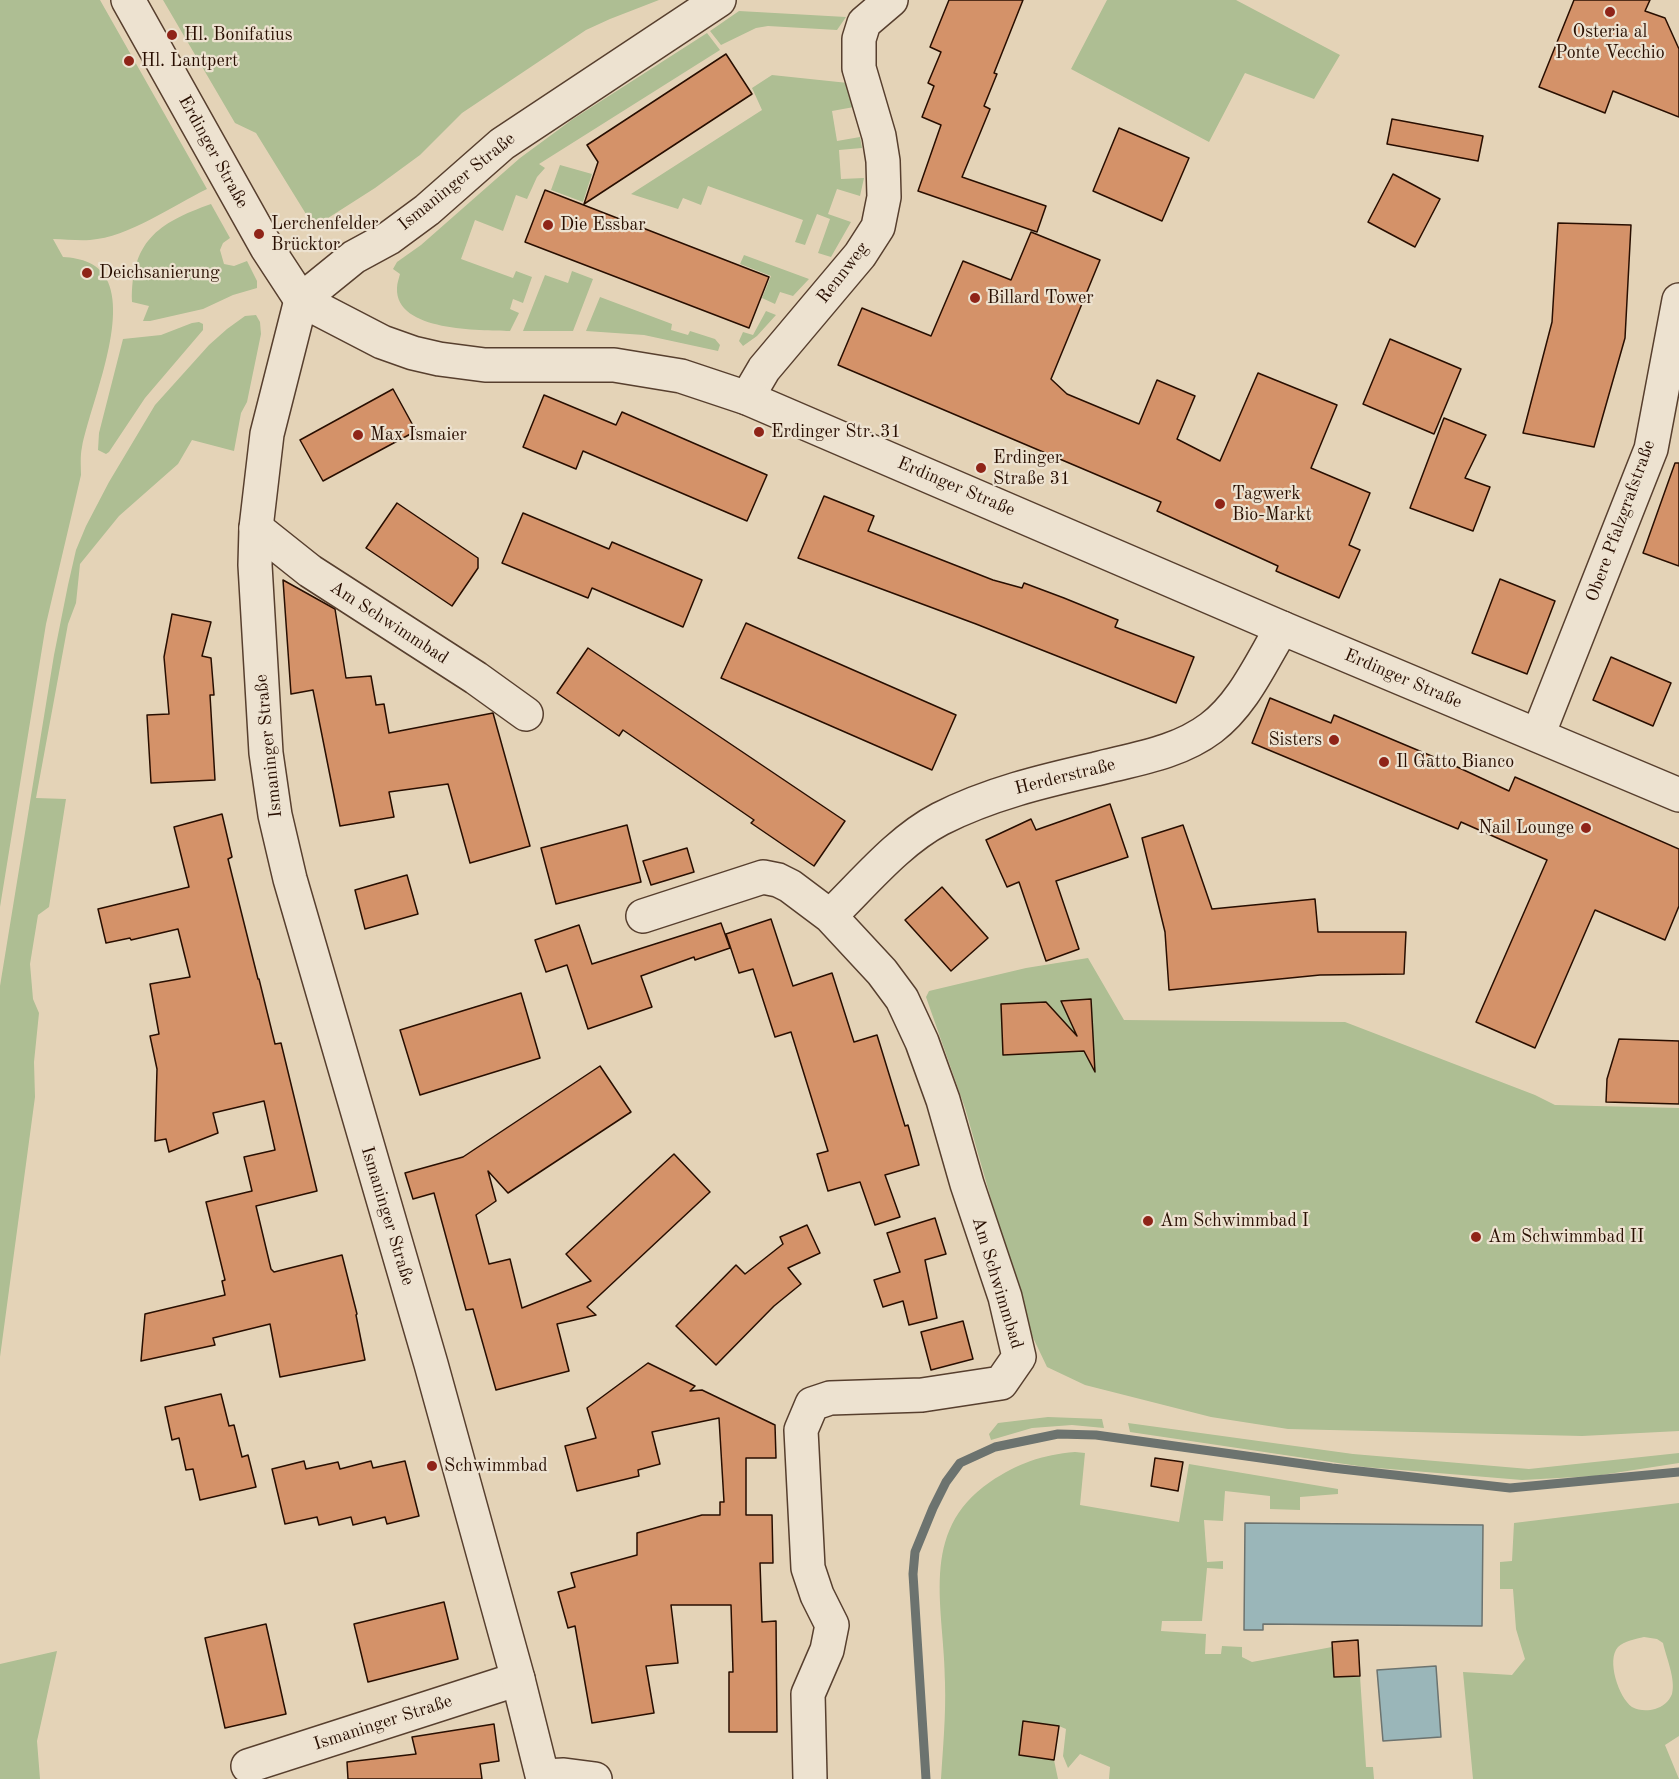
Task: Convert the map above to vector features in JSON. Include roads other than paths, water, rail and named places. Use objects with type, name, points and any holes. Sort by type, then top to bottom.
[{"type":"street","name":"Erdinger Straße","points":[[128,0],[267,248],[301,300],[382,342],[413,353],[485,365],[614,365],[681,376],[747,398],[1282,628],[1679,795]]},
{"type":"street","name":"Ismaninger Straße","points":[[543,1777],[518,1679],[391,1225],[347,1082],[290,879],[275,815],[266,753],[255,565],[256,528],[267,434],[301,300],[354,257],[389,238],[428,210],[501,144],[719,0]]},
{"type":"street","name":"Rennweg","points":[[747,398],[764,369],[860,255],[878,227],[884,197],[883,161],[879,136],[859,68],[859,39],[864,23],[891,0]]},
{"type":"street","name":"Obere Pfalzgrafstraße","points":[[1538,735],[1651,449],[1679,300]]},
{"type":"street","name":"Am Schwimmbad","points":[[256,528],[310,572],[468,673],[526,714]]},
{"type":"street","name":"Herderstraße","points":[[830,916],[903,844],[940,819],[1009,791],[1168,752],[1212,728],[1249,686],[1282,628]]},
{"type":"street","name":"Am Schwimmbad","points":[[643,916],[764,878],[778,880],[790,886],[830,916],[882,972],[902,999],[913,1021],[942,1100],[1005,1297],[1019,1357],[1001,1383],[922,1395],[830,1398],[812,1404],[801,1430],[808,1568],[817,1595],[832,1625],[826,1650],[808,1694],[810,1779]]},
{"type":"street","name":"Ismaninger Straße","points":[[248,1766],[518,1679]]},
{"type":"street","points":[[543,1777],[564,1775],[595,1779]]},
{"type":"water","points":[[1245,1523],[1483,1525],[1482,1626],[1263,1624],[1263,1630],[1244,1630]]},
{"type":"water","points":[[1436,1666],[1441,1737],[1383,1741],[1377,1670]]},
{"type":"waterway","points":[[926,1779],[913,1574],[915,1552],[946,1482],[960,1463],[995,1447],[1058,1434],[1096,1435],[1332,1468],[1510,1488],[1679,1472]]},
{"type":"place","name":"Osteria al Ponte Vecchio","points":[[1610,12]]},
{"type":"place","name":"Hl. Bonifatius","points":[[172,35]]},
{"type":"place","name":"Hl. Lantpert","points":[[129,61]]},
{"type":"place","name":"Die Essbar","points":[[548,225]]},
{"type":"place","name":"Lerchenfelder Brücktor","points":[[259,234]]},
{"type":"place","name":"Deichsanierung","points":[[87,273]]},
{"type":"place","name":"Billard Tower","points":[[975,298]]},
{"type":"place","name":"Erdinger Str. 31","points":[[759,432]]},
{"type":"place","name":"Max Ismaier","points":[[358,435]]},
{"type":"place","name":"Erdinger Straße 31","points":[[981,468]]},
{"type":"place","name":"Tagwerk Bio-Markt","points":[[1220,504]]},
{"type":"place","name":"Sisters","points":[[1334,740]]},
{"type":"place","name":"Il Gatto Bianco","points":[[1384,762]]},
{"type":"place","name":"Nail Lounge","points":[[1586,828]]},
{"type":"place","name":"Am Schwimmbad I","points":[[1148,1221]]},
{"type":"place","name":"Am Schwimmbad II","points":[[1476,1237]]},
{"type":"place","name":"Schwimmbad","points":[[432,1466]]}]
